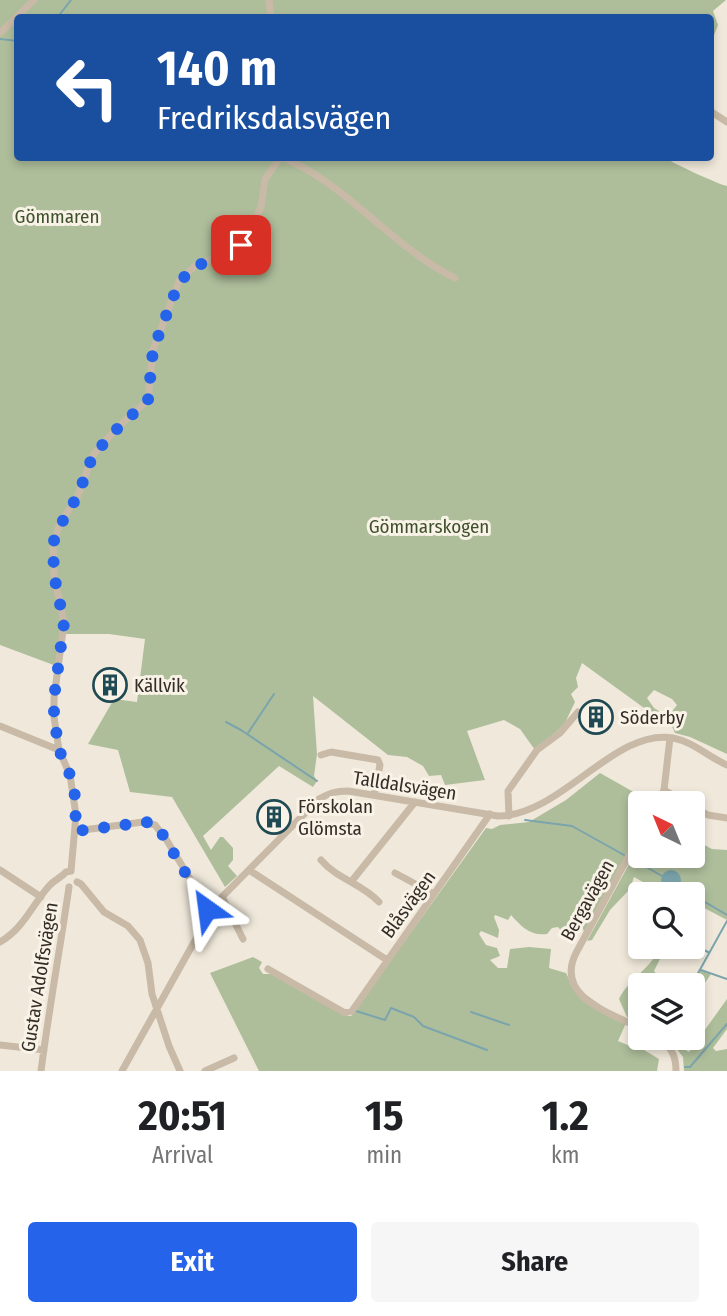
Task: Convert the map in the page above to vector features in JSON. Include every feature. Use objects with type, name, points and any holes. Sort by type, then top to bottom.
[{"type":"street","points":[[20,14],[34,0]]},
{"type":"street","points":[[0,33],[14,19]]},
{"type":"street","points":[[71,872],[76,831],[75,796],[70,775],[59,750],[54,698],[64,623],[54,575],[52,550],[55,536],[78,495],[93,455],[148,400],[153,350],[179,282],[195,267],[236,249],[245,242],[259,212],[265,179],[280,161]]},
{"type":"street","points":[[289,161],[319,175],[399,241],[430,264],[455,278]]},
{"type":"street","points":[[509,816],[508,791],[537,750],[559,733],[578,712]]},
{"type":"street","points":[[0,726],[59,750]]},
{"type":"street","points":[[664,790],[670,738],[688,743],[727,765]]},
{"type":"street","name":"Talldalsvägen","points":[[122,1071],[210,912],[324,796],[340,791],[509,816],[543,803],[636,743],[670,738]]},
{"type":"street","points":[[321,755],[331,752],[378,760],[380,765],[374,795]]},
{"type":"street","points":[[351,882],[415,802]]},
{"type":"street","points":[[705,813],[727,818]]},
{"type":"street","name":"Blåsvägen","points":[[268,969],[345,1013],[352,1011],[490,814]]},
{"type":"street","points":[[76,831],[146,822],[155,824],[210,912]]},
{"type":"street","name":"Bergavägen","points":[[628,857],[576,953],[570,972],[573,981],[589,1003],[628,1022]]},
{"type":"street","points":[[321,860],[328,869],[371,893],[379,902]]},
{"type":"street","points":[[0,870],[41,897]]},
{"type":"street","points":[[250,870],[387,960]]},
{"type":"street","points":[[0,942],[21,925],[51,884],[61,879],[66,872],[76,874],[77,882],[104,912],[128,926],[140,940],[146,955],[152,994],[180,1071]]},
{"type":"street","points":[[395,873],[434,894]]},
{"type":"street","points":[[61,879],[65,886],[69,887],[77,882]]},
{"type":"street","name":"Gustav Adolfsvägen","points":[[41,1071],[69,887]]},
{"type":"street","points":[[222,897],[243,939]]},
{"type":"street","points":[[0,1045],[44,1050]]},
{"type":"street","points":[[672,1050],[676,1071]]},
{"type":"street","points":[[205,1071],[234,1058]]},
{"type":"green space","name":"Gömmarskogen","points":[[0,0],[726,0],[713,11],[718,25],[714,35],[714,14],[14,14],[14,161],[671,161],[727,186],[727,754],[675,733],[668,718],[677,705],[672,699],[654,690],[647,698],[654,708],[664,714],[667,726],[653,719],[651,713],[582,663],[576,678],[578,687],[571,694],[575,702],[564,725],[535,750],[520,729],[504,720],[467,731],[485,780],[445,785],[441,775],[429,776],[423,766],[407,757],[388,755],[313,696],[317,754],[314,776],[317,781],[313,787],[279,766],[203,836],[211,850],[220,837],[233,848],[233,860],[228,866],[237,876],[225,887],[172,797],[130,792],[118,750],[88,744],[114,699],[137,702],[145,639],[109,634],[64,634],[59,667],[0,645]]},
{"type":"green space","points":[[600,773],[632,791],[628,791],[628,853],[584,932],[579,915],[570,916],[578,932],[564,934],[558,927],[552,928],[547,934],[536,934],[527,930],[511,915],[508,920],[495,915],[498,938],[481,931],[479,934],[486,945],[497,948],[500,956],[490,960],[498,968],[507,968],[510,949],[551,949],[549,968],[566,973],[572,985],[626,1023],[618,1041],[628,1045],[628,1050],[644,1050],[659,1059],[657,1071],[259,1071],[210,973],[253,957],[262,962],[259,968],[263,974],[273,974],[351,1016],[486,828],[529,822],[566,800]]},
{"type":"green space","points":[[705,845],[712,849],[727,850],[727,920],[705,908],[705,882],[643,882],[634,877],[632,882],[628,882],[628,891],[610,910],[592,940],[587,941],[628,866],[705,868]]},
{"type":"green space","points":[[653,959],[660,959],[655,973],[640,973]]},
{"type":"green space","points":[[699,970],[711,974],[705,983],[705,973],[698,973]]},
{"type":"green space","points":[[628,986],[628,1018],[619,999]]},
{"type":"green space","points":[[727,999],[727,1029],[713,1048],[716,1051],[727,1049],[727,1071],[684,1071],[683,1057],[677,1050],[705,1050],[705,1030]]},
{"type":"water","points":[[667,871],[675,871],[680,876],[680,882],[662,882],[662,876]]},
{"type":"waterway","points":[[60,14],[71,0]]},
{"type":"waterway","points":[[0,39],[14,41]]},
{"type":"waterway","points":[[248,733],[274,694]]},
{"type":"waterway","points":[[226,722],[317,781]]},
{"type":"waterway","points":[[525,820],[572,826],[624,855]]},
{"type":"waterway","points":[[648,868],[662,876]]},
{"type":"waterway","points":[[705,902],[727,915]]},
{"type":"waterway","points":[[698,973],[727,921]]},
{"type":"waterway","points":[[701,970],[727,979]]},
{"type":"waterway","points":[[356,1011],[385,1020],[391,1008],[414,1017],[423,1026],[487,1050]]},
{"type":"waterway","points":[[471,1012],[509,1025]]},
{"type":"waterway","points":[[685,1067],[690,1067],[727,1024]]},
{"type":"place","name":"Källvik","points":[[110,685]]},
{"type":"place","name":"Söderby","points":[[596,717]]},
{"type":"place","name":"Förskolan Glömsta","points":[[274,817]]},
{"type":"route","points":[[207,909],[155,824],[146,822],[76,831],[75,796],[70,775],[60,754],[54,717],[64,615],[54,575],[52,550],[55,536],[73,506],[93,455],[148,400],[153,350],[179,282],[195,267],[241,245]]},
{"type":"park label","name":"Gömmaren","points":[[57,216]]}]
